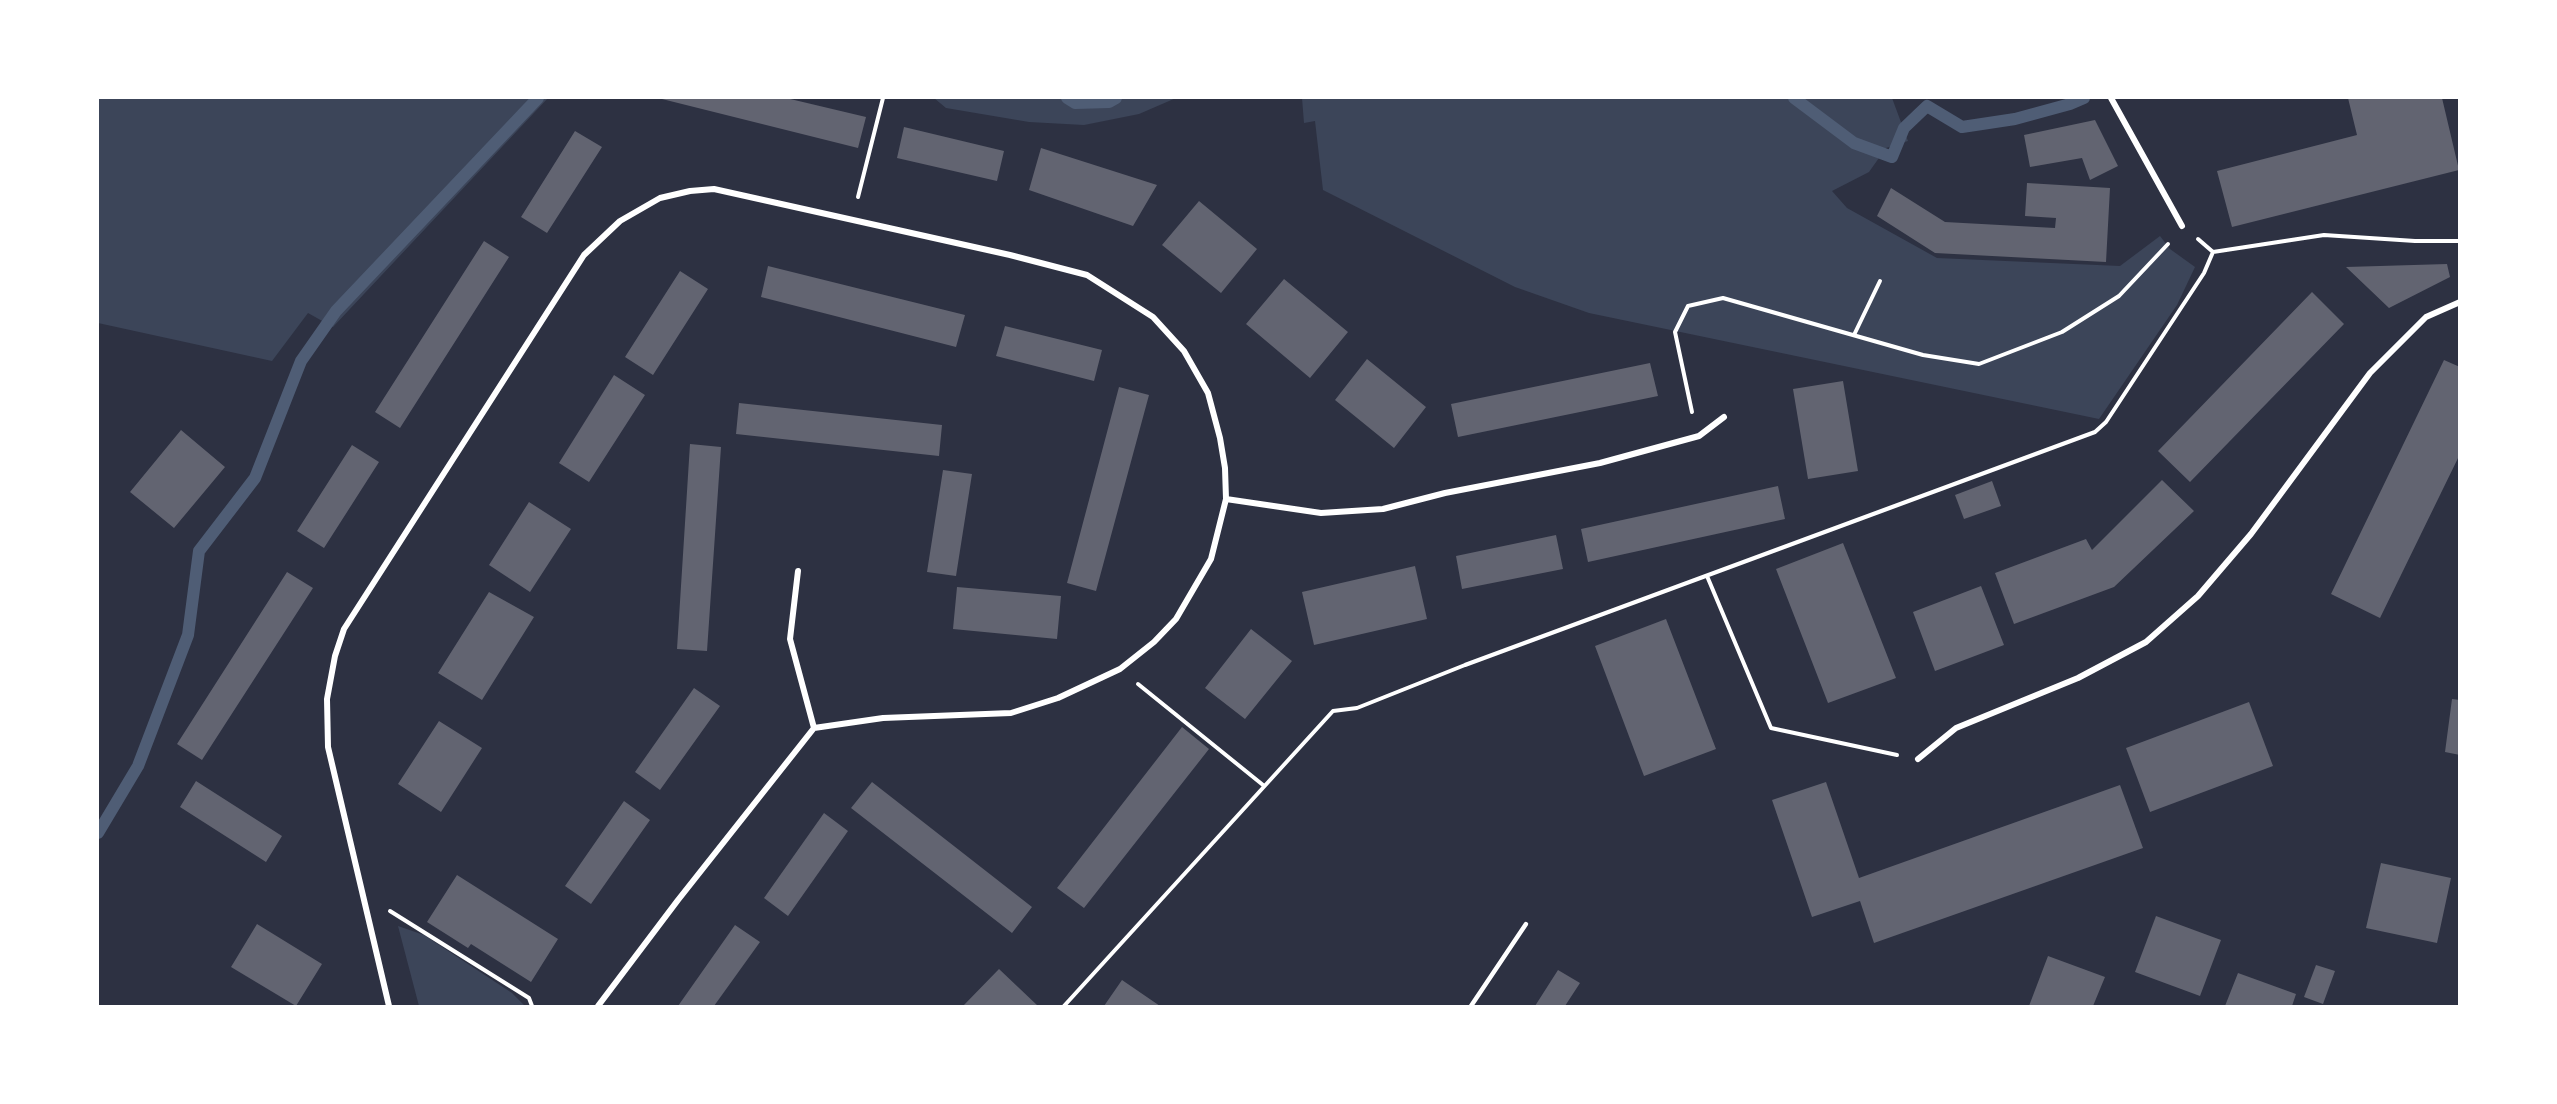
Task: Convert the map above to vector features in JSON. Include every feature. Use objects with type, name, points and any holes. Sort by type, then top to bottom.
[{"type":"street","points":[[2112,99],[2182,226]]},
{"type":"street","points":[[389,1006],[328,747],[327,699],[335,656],[344,629],[584,255],[620,221],[660,198],[690,191],[714,189],[853,218],[1086,275],[1153,316],[1184,351],[1208,393],[1220,438],[1226,498],[1211,559],[1176,619],[1154,642],[1120,669],[1058,698],[1011,713],[883,718],[814,728],[678,900],[598,1006]]},
{"type":"street","points":[[1918,759],[1956,728],[2078,678],[2146,642],[2198,596],[2251,534],[2370,373],[2426,317],[2460,302]]},
{"type":"street","points":[[1226,498],[1322,513],[1383,509],[1445,493],[1600,463],[1699,436],[1724,417]]},
{"type":"street","points":[[798,571],[790,639],[814,728]]},
{"type":"lane","points":[[1471,1006],[1526,924]]},
{"type":"path","points":[[853,218],[883,98]]},
{"type":"path","points":[[1699,436],[1686,388],[1675,332],[1688,306],[1723,297],[1923,355],[1979,364],[2062,332],[2119,296],[2165,248],[2182,226]]},
{"type":"path","points":[[1064,1006],[1263,785],[1333,711],[1358,708],[1465,665],[2096,432],[2106,422],[2204,273],[2212,252],[2324,235],[2415,241],[2460,241]]},
{"type":"path","points":[[1854,335],[1880,281]]},
{"type":"path","points":[[1707,576],[1771,728],[1918,759]]},
{"type":"path","points":[[1120,669],[1263,785]]},
{"type":"path","points":[[363,897],[432,935],[529,999],[532,1006]]},
{"type":"shaded area","points":[[98,98],[548,98],[333,327],[308,313],[272,361],[98,323]]},
{"type":"shaded area","points":[[934,98],[1176,98],[1139,114],[1084,125],[1029,122],[946,108]]},
{"type":"shaded area","points":[[1302,98],[1892,98],[1908,141],[1886,148],[1869,172],[1832,191],[1847,208],[1937,258],[2120,266],[2160,236],[2170,249],[2195,267],[2177,305],[2099,419],[1589,313],[1515,287],[1323,190],[1315,121],[1304,123]]},
{"type":"shaded area","points":[[398,926],[424,935],[512,993],[525,1006],[419,1006]]},
{"type":"building","points":[[658,98],[786,98],[866,117],[858,148]]},
{"type":"building","points":[[2348,98],[2442,98],[2459,170],[2232,227],[2217,171],[2357,135]]},
{"type":"building","points":[[2095,120],[2118,166],[2090,180],[2082,158],[2030,167],[2024,135]]},
{"type":"building","points":[[904,127],[1004,151],[997,181],[897,158]]},
{"type":"building","points":[[575,131],[602,147],[547,233],[521,217]]},
{"type":"building","points":[[1041,148],[1157,185],[1133,226],[1029,190]]},
{"type":"building","points":[[2027,183],[2110,188],[2106,262],[1935,253],[1877,216],[1891,188],[1945,222],[2055,228],[2056,218],[2025,216]]},
{"type":"building","points":[[1199,201],[1257,249],[1221,293],[1162,245]]},
{"type":"building","points":[[484,241],[509,257],[400,428],[375,412]]},
{"type":"building","points":[[2447,264],[2450,277],[2389,308],[2346,267]]},
{"type":"building","points":[[768,266],[965,315],[956,347],[761,297]]},
{"type":"building","points":[[680,271],[708,289],[653,375],[625,357]]},
{"type":"building","points":[[1284,279],[1348,332],[1310,378],[1246,324]]},
{"type":"building","points":[[2312,292],[2344,324],[2190,482],[2158,451]]},
{"type":"building","points":[[1005,326],[1102,350],[1094,381],[996,356]]},
{"type":"building","points":[[1367,359],[1426,407],[1394,448],[1335,400]]},
{"type":"building","points":[[2444,360],[2460,367],[2460,454],[2380,618],[2331,594]]},
{"type":"building","points":[[1650,363],[1658,396],[1458,437],[1451,404]]},
{"type":"building","points":[[614,375],[645,395],[589,482],[559,463]]},
{"type":"building","points":[[1843,381],[1858,471],[1808,479],[1793,389]]},
{"type":"building","points":[[1119,387],[1149,395],[1096,591],[1067,583]]},
{"type":"building","points":[[739,403],[942,425],[939,456],[736,434]]},
{"type":"building","points":[[181,430],[225,467],[174,528],[130,492]]},
{"type":"building","points":[[690,444],[721,447],[707,651],[677,649]]},
{"type":"building","points":[[352,445],[379,462],[324,548],[297,531]]},
{"type":"building","points":[[943,470],[972,474],[956,576],[927,572]]},
{"type":"building","points":[[2162,480],[2194,511],[2114,587],[2014,624],[1995,573],[2086,539],[2092,550]]},
{"type":"building","points":[[1992,481],[2001,506],[1964,519],[1955,495]]},
{"type":"building","points":[[1778,486],[1785,519],[1588,562],[1581,529]]},
{"type":"building","points":[[529,502],[571,529],[530,592],[489,565]]},
{"type":"building","points":[[1556,535],[1563,569],[1462,589],[1456,556]]},
{"type":"building","points":[[1843,543],[1896,678],[1828,703],[1776,569]]},
{"type":"building","points":[[1415,566],[1427,619],[1314,645],[1302,592]]},
{"type":"building","points":[[287,572],[313,588],[202,760],[177,744]]},
{"type":"building","points":[[1981,586],[2004,645],[1935,671],[1913,612]]},
{"type":"building","points":[[957,587],[1061,596],[1057,639],[953,629]]},
{"type":"building","points":[[489,592],[534,617],[482,700],[438,673]]},
{"type":"building","points":[[1666,619],[1716,749],[1644,776],[1595,646]]},
{"type":"building","points":[[1251,629],[1292,661],[1245,719],[1205,688]]},
{"type":"building","points":[[694,688],[720,706],[660,790],[635,772]]},
{"type":"building","points":[[2452,699],[2460,700],[2460,755],[2445,752]]},
{"type":"building","points":[[2249,702],[2273,766],[2150,812],[2126,748]]},
{"type":"building","points":[[439,721],[482,748],[441,812],[398,784]]},
{"type":"building","points":[[1182,727],[1209,749],[1084,908],[1057,888]]},
{"type":"building","points":[[196,781],[282,836],[266,862],[180,807]]},
{"type":"building","points":[[872,782],[1032,907],[1012,933],[851,808]]},
{"type":"building","points":[[1826,782],[1859,878],[2120,785],[2143,848],[1874,943],[1860,901],[1812,917],[1772,800]]},
{"type":"building","points":[[624,801],[650,820],[591,904],[565,886]]},
{"type":"building","points":[[824,813],[848,831],[788,916],[764,898]]},
{"type":"building","points":[[2381,863],[2451,878],[2437,943],[2366,928]]},
{"type":"building","points":[[457,875],[558,939],[531,982],[471,944],[468,948],[427,922]]},
{"type":"building","points":[[2156,916],[2221,940],[2200,996],[2135,972]]},
{"type":"building","points":[[257,924],[322,964],[296,1006],[231,967]]},
{"type":"building","points":[[735,925],[760,942],[714,1006],[678,1006]]},
{"type":"building","points":[[2048,956],[2105,977],[2093,1006],[2029,1006]]},
{"type":"building","points":[[2316,965],[2335,971],[2323,1004],[2304,997]]},
{"type":"building","points":[[999,969],[1038,1006],[963,1006]]},
{"type":"building","points":[[1558,970],[1580,983],[1565,1006],[1535,1006]]},
{"type":"building","points":[[2238,973],[2296,994],[2292,1006],[2225,1006]]},
{"type":"building","points":[[1122,980],[1160,1006],[1104,1006]]},
{"type":"waterway","points":[[98,833],[138,766],[188,635],[199,551],[255,478],[301,361],[336,311],[538,98]]},
{"type":"waterway","points":[[1067,98],[1075,103],[1109,102],[1116,98]]},
{"type":"waterway","points":[[1794,98],[1854,143],[1892,157],[1904,128],[1927,106],[1962,127],[2015,119],[2084,98]]}]
